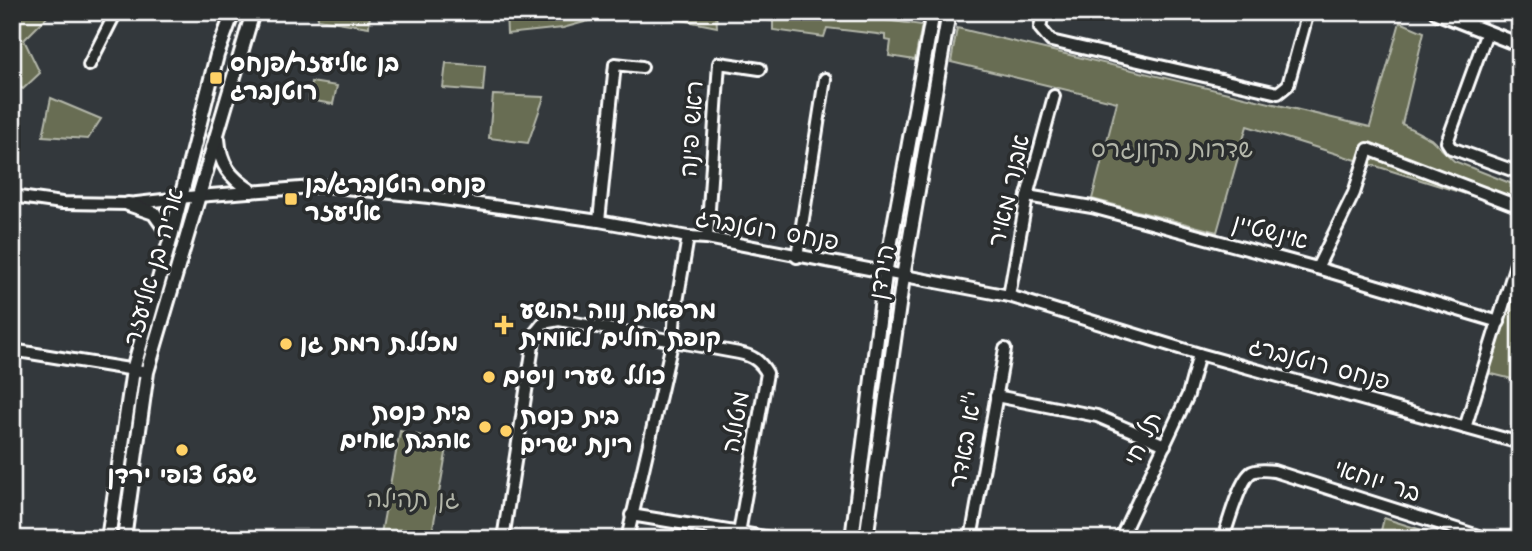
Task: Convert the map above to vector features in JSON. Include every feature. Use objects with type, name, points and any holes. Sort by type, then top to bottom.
[{"type":"street","points":[[89,65],[116,12]]},
{"type":"street","name":"אריה בן אליעזר","points":[[108,539],[140,371],[180,199],[217,55],[233,12]]},
{"type":"street","name":"אריה בן אליעזר","points":[[124,539],[140,371],[198,196],[253,12]]},
{"type":"street","name":"הירדן","points":[[852,539],[885,274],[933,12]]},
{"type":"street","name":"הירדן","points":[[866,539],[903,277],[950,12]]},
{"type":"street","points":[[1043,12],[1040,29],[1051,41],[1278,93],[1288,85],[1308,12]]},
{"type":"street","points":[[1436,12],[1520,45]]},
{"type":"street","points":[[1487,32],[1447,142],[1451,148],[1520,173]]},
{"type":"street","name":"ראש פינה","points":[[707,238],[719,63],[760,69]]},
{"type":"street","points":[[599,220],[615,64],[642,67]]},
{"type":"street","points":[[797,257],[825,79]]},
{"type":"street","name":"אבנר מאיר","points":[[1010,296],[1027,196],[1054,96]]},
{"type":"street","points":[[217,128],[219,154],[225,169],[251,191]]},
{"type":"street","points":[[1317,268],[1354,193],[1368,149],[1520,207]]},
{"type":"street","name":"פנחס רוטנברג","points":[[12,196],[62,203],[128,204],[327,186],[599,220],[1010,296],[1199,354],[1520,443]]},
{"type":"street","name":"אינשטיין","points":[[1027,196],[1092,206],[1499,322]]},
{"type":"street","points":[[128,204],[154,213],[171,237]]},
{"type":"street","points":[[627,539],[673,339],[688,237]]},
{"type":"street","points":[[1465,428],[1520,251]]},
{"type":"street","points":[[503,539],[535,333],[543,323],[559,320],[673,339]]},
{"type":"street","name":"מטולה","points":[[673,339],[751,356],[761,363],[767,373],[739,536]]},
{"type":"street","name":"י\"א באדר","points":[[971,539],[1006,349]]},
{"type":"street","points":[[12,350],[140,371]]},
{"type":"street","name":"תל חי","points":[[1120,539],[1188,394],[1199,354]]},
{"type":"street","points":[[996,396],[1097,416],[1165,445]]},
{"type":"street","name":"בר יוחאי","points":[[1223,539],[1245,480],[1254,471],[1274,471],[1488,539]]},
{"type":"street","points":[[631,515],[739,536],[777,539]]},
{"type":"green space","points":[[12,12],[52,12],[24,40],[40,73],[23,89],[12,83]]},
{"type":"green space","points":[[317,12],[370,12],[369,27],[318,19]]},
{"type":"green space","points":[[506,12],[610,12],[606,16],[563,28],[507,34]]},
{"type":"green space","points":[[668,12],[716,12],[717,27],[667,17]]},
{"type":"green space","points":[[718,12],[825,12],[922,25],[915,60],[889,56],[891,41],[885,40],[885,35],[827,28],[824,37],[773,30],[773,21]]},
{"type":"green space","name":"שדרות הקונגרס","points":[[1400,22],[1424,32],[1402,124],[1431,139],[1454,161],[1520,187],[1520,211],[1247,126],[1217,232],[1092,199],[1117,102],[951,62],[957,28],[1370,127]]},
{"type":"green space","points":[[446,63],[485,66],[483,91],[443,88]]},
{"type":"green space","points":[[311,82],[337,86],[333,104],[309,100]]},
{"type":"green space","points":[[493,95],[544,97],[528,143],[489,138]]},
{"type":"green space","points":[[51,98],[101,119],[88,139],[43,136]]},
{"type":"green space","points":[[1515,284],[1520,285],[1520,381],[1488,373]]},
{"type":"green space","name":"גן תהילה","points":[[400,431],[448,442],[431,539],[380,539]]},
{"type":"green space","points":[[1384,518],[1437,535],[1436,539],[1379,539]]},
{"type":"place","name":"בן אליעזר/פנחס רוטנברג","points":[[216,78]]},
{"type":"place","name":"פנחס רוטנברג/בן אליעזר","points":[[291,199]]},
{"type":"place","name":"מרפאת נווה יהושע קופת חולים לאומית","points":[[504,325]]},
{"type":"place","name":"מכללת רמת גן","points":[[286,344]]},
{"type":"place","name":"כולל שערי ניסים","points":[[489,377]]},
{"type":"place","name":"בית כנסת אהבת אחים","points":[[485,427]]},
{"type":"place","name":"בית כנסת רינת ישרים","points":[[506,431]]},
{"type":"place","name":"שבט צופי ירדן","points":[[182,450]]}]
